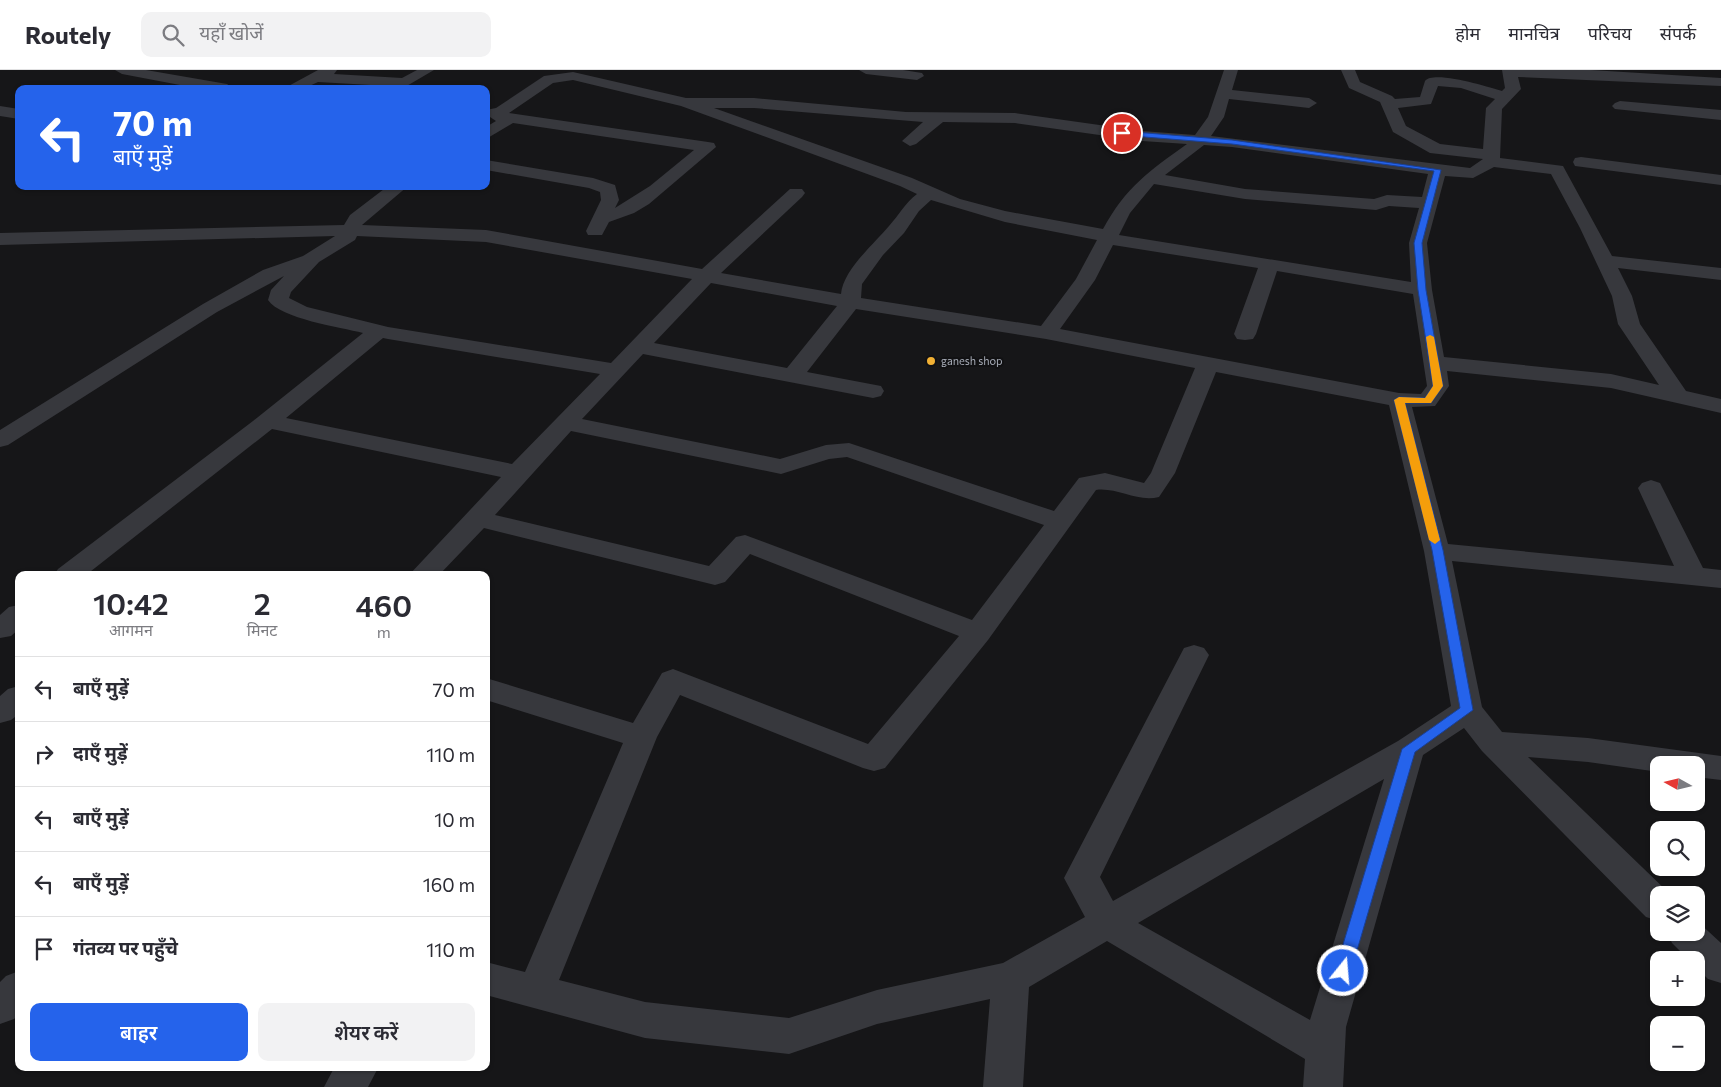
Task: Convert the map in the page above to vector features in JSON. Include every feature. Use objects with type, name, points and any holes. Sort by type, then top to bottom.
[{"type":"street","points":[[122,70],[205,85]]},
{"type":"street","points":[[298,85],[330,70]]},
{"type":"street","points":[[316,76],[406,83],[427,70]]},
{"type":"street","points":[[866,70],[917,76]]},
{"type":"street","points":[[1046,333],[1085,280],[1122,211],[1150,178],[1195,146],[1216,117],[1231,70]]},
{"type":"street","points":[[1348,70],[1354,85],[1387,99],[1399,130],[1436,149],[1557,170],[1622,296],[1629,324],[1676,395]]},
{"type":"street","points":[[686,103],[754,104],[906,118],[1015,118],[1142,136],[1200,139],[1473,173],[1491,158],[1492,116],[1494,108],[1513,89],[1510,71],[1721,82]]},
{"type":"street","points":[[496,114],[549,79],[562,73],[686,103],[906,182],[928,194],[961,206],[1108,238],[1422,290]]},
{"type":"street","points":[[1615,76],[1614,94],[1620,112],[1721,115]]},
{"type":"street","points":[[1389,104],[1426,101],[1432,81],[1462,84],[1505,98]]},
{"type":"street","points":[[1223,94],[1309,103]]},
{"type":"street","points":[[0,111],[15,113]]},
{"type":"street","points":[[490,132],[508,121],[496,114]]},
{"type":"street","points":[[496,114],[708,147],[639,202],[614,218],[600,218]]},
{"type":"street","points":[[910,141],[938,118]]},
{"type":"street","points":[[1581,162],[1721,180]]},
{"type":"street","points":[[490,166],[594,183],[609,189],[610,200],[590,242],[580,252]]},
{"type":"street","points":[[0,239],[351,230],[486,236],[851,302],[1046,333],[1399,400],[1427,401],[1438,386],[1422,290],[1418,243],[1438,170]]},
{"type":"street","points":[[1150,178],[1245,194],[1376,205],[1387,200],[1428,203]]},
{"type":"street","points":[[0,440],[210,308],[270,274],[312,258],[348,236],[356,219],[394,190]]},
{"type":"street","points":[[428,571],[478,519],[518,472],[706,276],[796,193]]},
{"type":"street","points":[[792,376],[851,302],[852,284],[876,251],[897,229],[912,207],[928,194]]},
{"type":"street","points":[[312,258],[281,290],[278,300],[300,311],[379,331],[616,370]]},
{"type":"street","points":[[1605,261],[1721,274]]},
{"type":"street","points":[[1245,334],[1260,287],[1270,264]]},
{"type":"street","points":[[73,571],[268,421],[379,331]]},
{"type":"street","points":[[638,347],[873,391]]},
{"type":"street","points":[[1434,363],[1611,381],[1721,406]]},
{"type":"street","points":[[536,991],[641,737],[673,680],[874,759],[978,633],[1088,483],[1105,481],[1150,492],[1163,473],[1208,364]]},
{"type":"street","points":[[1399,400],[1438,550],[1467,710],[1493,743],[1650,897]]},
{"type":"street","points":[[268,421],[518,472]]},
{"type":"street","points":[[565,423],[781,467],[826,452],[849,450],[1059,521]]},
{"type":"street","points":[[1651,488],[1693,576]]},
{"type":"street","points":[[478,519],[715,576],[745,543],[978,633]]},
{"type":"street","points":[[1438,550],[1721,579]]},
{"type":"street","points":[[0,629],[15,617]]},
{"type":"street","points":[[0,629],[15,633]]},
{"type":"street","points":[[1194,655],[1082,878],[1107,923],[1325,1050]]},
{"type":"street","points":[[490,691],[641,737]]},
{"type":"street","points":[[0,712],[15,700]]},
{"type":"street","points":[[490,979],[645,1020],[789,1036],[877,1008],[1011,978],[1409,749],[1467,710]]},
{"type":"street","points":[[1493,743],[1588,750],[1721,768]]},
{"type":"street","points":[[1323,1087],[1327,1026],[1409,749]]},
{"type":"street","points":[[1695,941],[1721,967]]},
{"type":"street","points":[[1003,1087],[1011,978]]},
{"type":"street","points":[[0,1007],[15,992]]},
{"type":"street","points":[[344,1087],[356,1071]]},
{"type":"slow traffic","points":[[1430,337],[1438,386],[1427,401],[1399,400],[1435,540]]},
{"type":"place","name":"ganesh shop","points":[[931,361]]},
{"type":"route","points":[[1122,133],[1232,142],[1438,170],[1418,243],[1422,290],[1438,386],[1427,401],[1399,400],[1438,550],[1467,710],[1409,749],[1343,971]]}]
